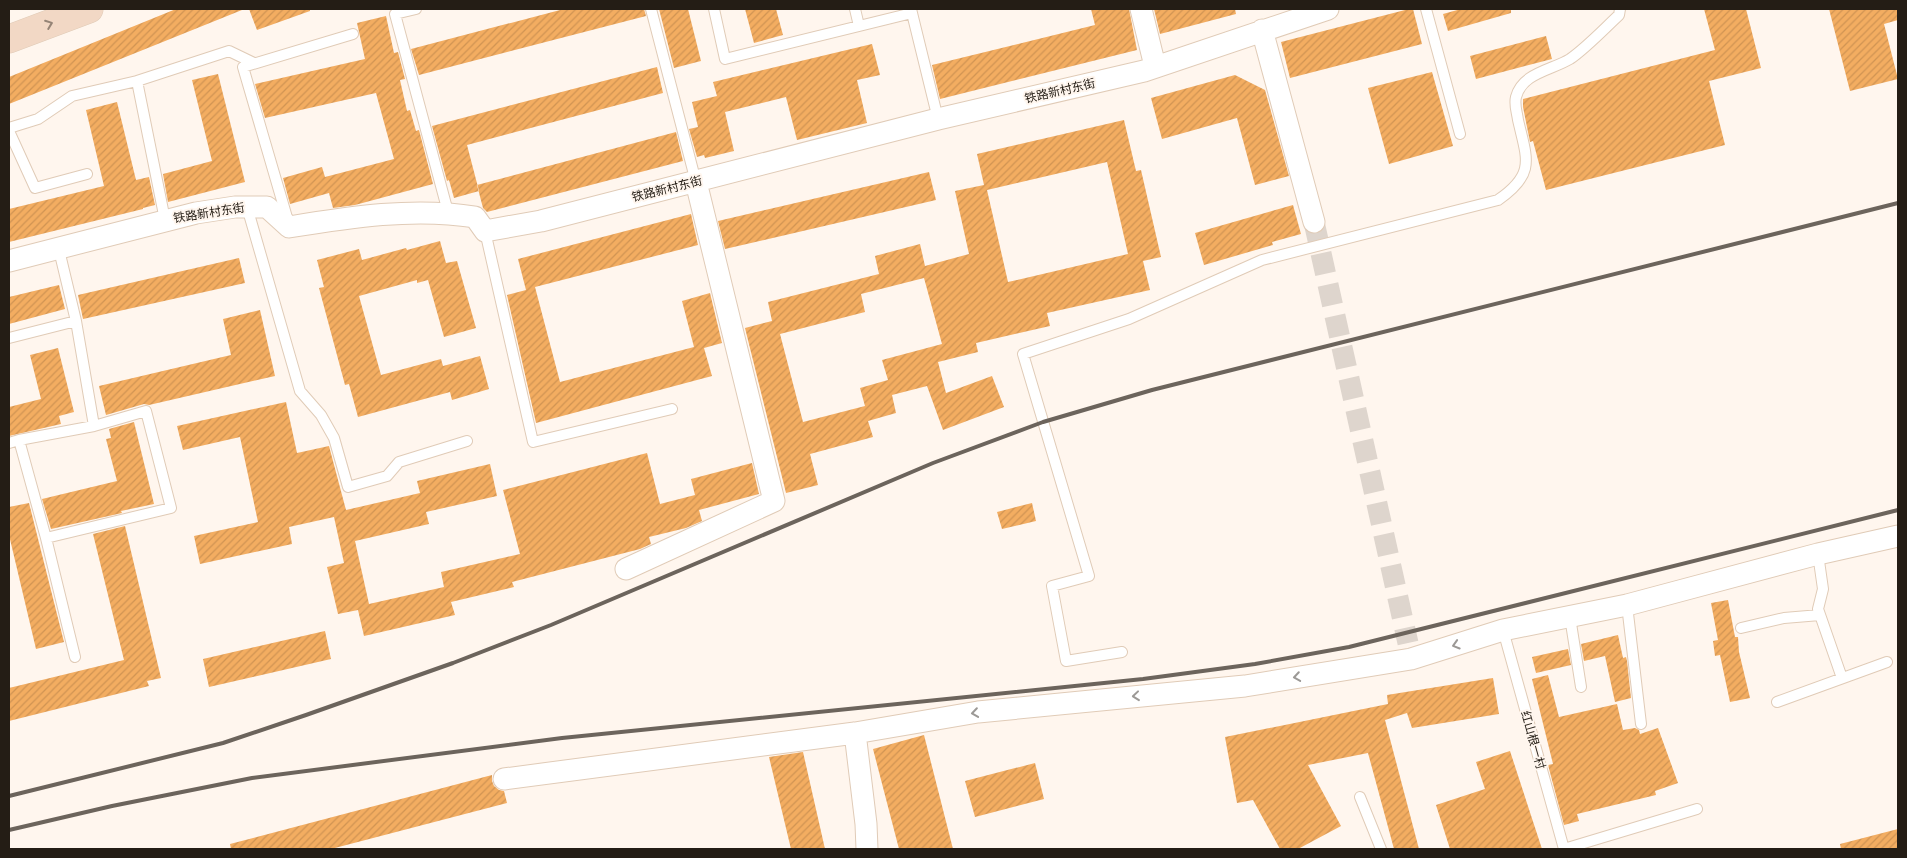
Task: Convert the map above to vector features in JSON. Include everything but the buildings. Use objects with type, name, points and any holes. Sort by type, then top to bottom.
[{"type":"main road","points":[[9,39],[88,9]]},
{"type":"street","points":[[1142,9],[1155,66]]},
{"type":"street","name":"铁路新村东街","points":[[485,231],[541,221],[938,119],[1144,71],[1328,9]]},
{"type":"street","points":[[1262,30],[1314,222]]},
{"type":"street","points":[[626,569],[774,501],[696,182]]},
{"type":"street","name":"铁路新村东街","points":[[9,261],[59,250],[165,220],[235,207],[267,207],[289,227]]},
{"type":"street","points":[[289,227],[400,213],[448,212],[475,217],[485,231]]},
{"type":"street","points":[[504,779],[842,733],[855,733],[978,712],[1246,686],[1627,604],[1818,554],[1898,536]]},
{"type":"street","points":[[855,733],[866,824],[867,849]]},
{"type":"lane","points":[[651,9],[696,182]]},
{"type":"lane","points":[[714,9],[725,59],[912,11],[938,119]]},
{"type":"lane","points":[[855,9],[859,26]]},
{"type":"lane","points":[[1426,9],[1460,134]]},
{"type":"lane","points":[[1122,652],[1066,661],[1052,586],[1088,576],[1023,354],[1129,319],[1262,260],[1498,200],[1512,191],[1522,178],[1527,163],[1515,108],[1518,90],[1524,82],[1532,77],[1571,58],[1619,14],[1620,9]]},
{"type":"lane","points":[[408,10],[395,14],[448,212]]},
{"type":"lane","points":[[289,227],[243,67],[353,34]]},
{"type":"lane","points":[[87,174],[35,188],[9,130],[38,119],[72,96],[137,81],[229,51],[254,63]]},
{"type":"lane","points":[[137,81],[165,220]]},
{"type":"lane","points":[[247,207],[300,391],[321,415],[334,438],[348,486],[387,476],[399,462],[467,441]]},
{"type":"lane","points":[[485,231],[533,442],[672,409]]},
{"type":"lane","points":[[59,250],[76,321],[94,426]]},
{"type":"lane","points":[[9,338],[76,321]]},
{"type":"lane","points":[[46,538],[171,508],[146,412],[94,426],[14,442],[46,538],[75,657]]},
{"type":"lane","points":[[1818,554],[1823,589],[1818,609],[1842,678]]},
{"type":"lane","points":[[1627,604],[1641,724]]},
{"type":"lane","points":[[1741,628],[1784,618],[1820,615]]},
{"type":"lane","points":[[1570,617],[1582,686]]},
{"type":"lane","name":"红山根一村","points":[[1503,630],[1564,849]]},
{"type":"lane","points":[[1777,702],[1887,662]]},
{"type":"lane","points":[[1360,797],[1381,849]]},
{"type":"lane","points":[[1564,849],[1697,809]]},
{"type":"tunnel","points":[[1314,222],[1408,643]]},
{"type":"railway","points":[[9,796],[223,743],[453,663],[551,625],[933,463],[1043,422],[1152,390],[1898,203]]},
{"type":"railway","points":[[9,830],[112,806],[252,778],[562,738],[1143,679],[1255,664],[1349,647],[1898,510]]}]
